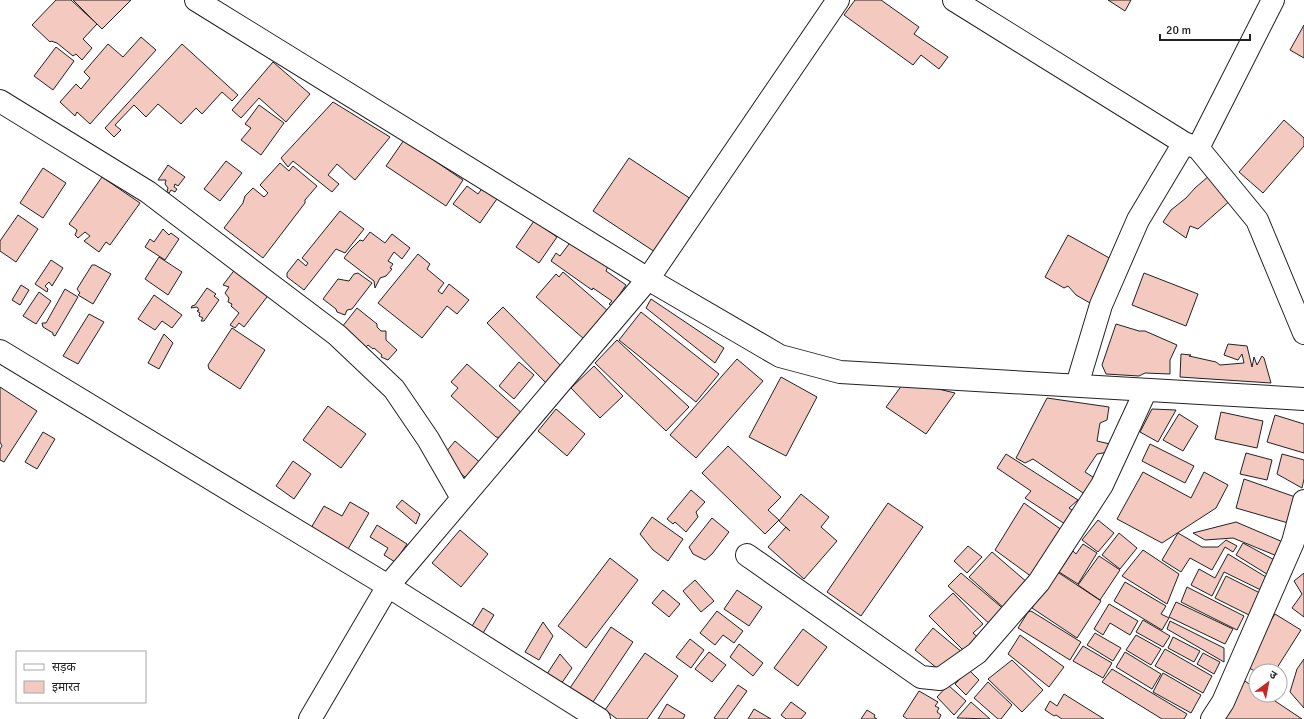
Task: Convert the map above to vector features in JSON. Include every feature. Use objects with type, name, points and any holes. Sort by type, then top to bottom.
[{"type":"street","points":[[196,0],[648,279],[780,356],[840,372],[1304,399]]},
{"type":"street","points":[[310,719],[388,586],[648,279],[838,0]]},
{"type":"street","points":[[954,0],[1191,145],[1257,220],[1304,333]]},
{"type":"street","points":[[1077,385],[1101,305],[1135,227],[1191,145],[1273,0]]},
{"type":"street","points":[[0,101],[148,192],[337,335],[394,389],[428,439],[462,498]]},
{"type":"street","points":[[0,351],[388,586],[599,719]]},
{"type":"street","points":[[747,555],[921,677],[940,679],[977,653],[1039,582],[1102,485],[1146,390]]},
{"type":"street","points":[[1212,719],[1223,702],[1293,542],[1304,501]]},
{"type":"building","points":[[56,0],[71,0],[97,24],[83,39],[92,48],[82,60],[76,54],[73,56],[57,43],[50,42],[32,25]]},
{"type":"building","points":[[73,0],[131,0],[102,29]]},
{"type":"building","points":[[855,0],[881,0],[919,27],[914,34],[948,57],[939,69],[921,55],[913,65],[844,15]]},
{"type":"building","points":[[1108,0],[1131,0],[1125,11]]},
{"type":"building","points":[[1304,25],[1304,58],[1290,50]]},
{"type":"building","points":[[141,37],[156,50],[90,124],[77,112],[75,116],[60,102],[76,84],[81,89],[90,78],[84,72],[108,44],[123,57]]},
{"type":"building","points":[[182,44],[238,95],[232,101],[222,92],[202,114],[196,108],[181,124],[158,104],[146,117],[134,105],[115,125],[121,130],[114,137],[105,128]]},
{"type":"building","points":[[56,47],[74,61],[53,90],[34,76]]},
{"type":"building","points":[[273,62],[310,94],[286,122],[259,98],[241,118],[232,110]]},
{"type":"building","points":[[333,102],[390,137],[355,180],[337,164],[328,175],[339,184],[332,192],[293,161],[288,167],[281,158]]},
{"type":"building","points":[[259,105],[284,123],[261,155],[241,140],[251,128],[245,124]]},
{"type":"building","points":[[1284,120],[1304,138],[1304,146],[1263,193],[1239,172]]},
{"type":"building","points":[[404,140],[463,180],[446,206],[386,166]]},
{"type":"building","points":[[629,158],[694,201],[658,254],[593,211]]},
{"type":"building","points":[[226,161],[242,173],[220,201],[204,189]]},
{"type":"building","points":[[280,163],[289,171],[293,166],[317,186],[305,200],[305,203],[263,258],[224,228],[243,203],[245,196],[253,188],[264,197],[268,193],[260,185]]},
{"type":"building","points":[[168,165],[185,177],[178,186],[175,184],[174,187],[177,189],[175,192],[171,190],[169,193],[167,192],[168,188],[165,184],[166,180],[158,180]]},
{"type":"building","points":[[43,168],[66,183],[43,218],[20,203]]},
{"type":"building","points":[[1210,175],[1232,199],[1198,229],[1190,226],[1186,238],[1163,222],[1171,210]]},
{"type":"building","points":[[102,177],[140,203],[110,245],[106,242],[99,252],[84,241],[90,236],[85,232],[78,238],[75,235],[77,230],[69,224]]},
{"type":"building","points":[[467,186],[478,194],[484,186],[499,196],[480,223],[453,204]]},
{"type":"building","points":[[340,211],[364,229],[345,253],[336,249],[304,290],[287,277],[287,273],[298,259],[306,266],[308,263],[302,258]]},
{"type":"building","points":[[18,215],[38,229],[16,262],[0,251],[0,241]]},
{"type":"building","points":[[534,221],[557,237],[539,263],[516,247]]},
{"type":"building","points":[[163,229],[169,235],[171,233],[179,239],[165,260],[145,247],[150,239],[154,242]]},
{"type":"building","points":[[370,232],[385,243],[392,234],[410,248],[402,259],[394,252],[388,261],[393,264],[390,268],[392,269],[386,276],[380,278],[375,288],[374,281],[344,258],[360,240],[363,241]]},
{"type":"building","points":[[1068,235],[1113,260],[1090,303],[1076,295],[1068,286],[1064,288],[1045,277]]},
{"type":"building","points":[[572,240],[608,266],[606,271],[626,285],[612,306],[609,304],[612,301],[593,288],[592,290],[551,261],[556,253],[560,256]]},
{"type":"building","points":[[418,254],[430,264],[427,269],[444,283],[438,291],[442,294],[449,284],[469,300],[457,314],[447,306],[422,338],[378,303]]},
{"type":"building","points":[[159,257],[182,272],[168,295],[145,279]]},
{"type":"building","points":[[51,260],[63,268],[52,286],[49,282],[45,286],[48,289],[47,292],[35,284]]},
{"type":"building","points":[[92,265],[95,265],[111,274],[93,304],[78,295],[80,293],[77,289]]},
{"type":"building","points":[[236,268],[270,293],[244,327],[239,323],[235,328],[230,325],[239,313],[231,306],[232,304],[228,302],[229,298],[225,293],[229,287],[223,285]]},
{"type":"building","points":[[563,272],[608,311],[584,339],[536,297],[556,274],[559,277]]},
{"type":"building","points":[[358,273],[372,283],[352,309],[347,310],[345,315],[337,312],[336,309],[323,299],[338,279],[349,281],[354,274]]},
{"type":"building","points":[[1144,273],[1198,294],[1186,326],[1132,305]]},
{"type":"building","points":[[21,285],[29,290],[20,305],[12,300]]},
{"type":"building","points":[[207,288],[216,294],[214,296],[219,300],[204,321],[201,321],[203,318],[199,316],[200,313],[197,311],[199,310],[197,307],[191,308],[195,305]]},
{"type":"building","points":[[65,289],[78,297],[55,336],[43,327],[42,323],[46,323]]},
{"type":"building","points":[[39,292],[51,301],[36,324],[23,316]]},
{"type":"building","points":[[154,295],[182,315],[172,328],[162,321],[155,330],[138,319]]},
{"type":"building","points":[[651,299],[724,348],[715,363],[646,308]]},
{"type":"building","points":[[503,307],[567,372],[551,388],[487,323]]},
{"type":"building","points":[[357,308],[377,324],[377,327],[381,331],[386,331],[386,340],[397,350],[388,360],[381,357],[382,355],[374,348],[373,349],[368,345],[366,347],[342,327]]},
{"type":"building","points":[[641,312],[719,374],[696,402],[619,340]]},
{"type":"building","points":[[89,314],[104,322],[78,364],[63,356]]},
{"type":"building","points":[[1116,324],[1139,331],[1145,331],[1177,345],[1170,360],[1170,374],[1145,373],[1139,376],[1106,374],[1102,365]]},
{"type":"building","points":[[232,328],[265,350],[240,389],[209,369],[208,365]]},
{"type":"building","points":[[164,334],[173,343],[159,369],[148,363]]},
{"type":"building","points":[[617,340],[689,407],[666,431],[595,363]]},
{"type":"building","points":[[1228,344],[1247,346],[1252,367],[1254,357],[1257,365],[1262,356],[1264,358],[1271,383],[1180,377],[1181,354],[1191,355],[1189,356],[1216,362],[1220,365],[1244,363],[1242,354],[1238,360],[1224,355]]},
{"type":"building","points":[[737,359],[763,381],[696,458],[670,435]]},
{"type":"building","points":[[519,362],[534,375],[514,399],[499,386]]},
{"type":"building","points":[[467,364],[524,415],[503,438],[496,437],[451,396],[458,388],[451,382]]},
{"type":"building","points":[[594,366],[623,396],[600,418],[571,388]]},
{"type":"building","points":[[781,377],[817,397],[786,456],[749,437]]},
{"type":"building","points":[[905,381],[955,393],[926,434],[886,407]]},
{"type":"building","points":[[0,387],[37,411],[4,462],[0,460],[0,449],[2,446],[0,442]]},
{"type":"building","points":[[1047,398],[1109,407],[1107,420],[1100,423],[1097,441],[1110,444],[1109,452],[1097,454],[1085,472],[1096,479],[1086,495],[1033,459],[1025,463],[1016,458]]},
{"type":"building","points":[[328,406],[366,434],[341,468],[303,440]]},
{"type":"building","points":[[556,409],[585,434],[567,456],[538,431]]},
{"type":"building","points":[[1152,409],[1176,410],[1158,442],[1140,432]]},
{"type":"building","points":[[1221,412],[1263,421],[1257,448],[1215,439]]},
{"type":"building","points":[[1179,414],[1198,426],[1183,451],[1163,440]]},
{"type":"building","points":[[1275,415],[1304,424],[1304,453],[1267,442]]},
{"type":"building","points":[[43,432],[55,439],[37,469],[25,462]]},
{"type":"building","points":[[455,441],[483,465],[470,481],[441,458]]},
{"type":"building","points":[[1150,444],[1194,466],[1185,483],[1142,461]]},
{"type":"building","points":[[728,446],[781,497],[768,510],[779,520],[765,534],[702,473]]},
{"type":"building","points":[[1246,453],[1272,460],[1267,480],[1240,474]]},
{"type":"building","points":[[1006,454],[1078,500],[1069,508],[1076,513],[1068,526],[1025,498],[1031,491],[997,468]]},
{"type":"building","points":[[1282,454],[1304,460],[1304,479],[1302,488],[1277,474]]},
{"type":"building","points":[[293,461],[311,474],[294,499],[276,486]]},
{"type":"building","points":[[1143,472],[1191,498],[1204,472],[1228,485],[1216,508],[1162,543],[1117,519]]},
{"type":"building","points":[[1244,479],[1301,499],[1295,525],[1236,508]]},
{"type":"building","points":[[691,490],[705,502],[696,512],[698,517],[686,532],[675,522],[673,524],[667,519]]},
{"type":"building","points":[[801,494],[829,517],[821,527],[837,541],[804,579],[768,547],[786,527],[779,521]]},
{"type":"building","points":[[402,500],[420,514],[416,524],[396,507]]},
{"type":"building","points":[[350,502],[369,513],[348,549],[311,528],[324,506],[342,516]]},
{"type":"building","points":[[888,503],[923,527],[861,616],[827,592]]},
{"type":"building","points":[[1024,503],[1066,533],[1036,580],[995,550]]},
{"type":"building","points":[[652,517],[683,539],[668,561],[653,550],[640,534]]},
{"type":"building","points":[[712,518],[729,532],[712,554],[705,560],[693,554],[689,547]]},
{"type":"building","points":[[1098,520],[1114,533],[1098,552],[1082,540]]},
{"type":"building","points":[[1236,522],[1283,542],[1277,556],[1233,538],[1205,540],[1193,533]]},
{"type":"building","points":[[377,525],[407,544],[395,562],[384,555],[388,548],[370,537]]},
{"type":"building","points":[[460,530],[488,554],[461,587],[432,563]]},
{"type":"building","points":[[1119,533],[1137,548],[1120,569],[1102,555]]},
{"type":"building","points":[[1178,533],[1202,547],[1218,547],[1226,540],[1237,546],[1233,552],[1225,547],[1212,570],[1190,558],[1181,572],[1162,560]]},
{"type":"building","points":[[1243,543],[1280,563],[1270,576],[1236,555]]},
{"type":"building","points":[[1083,544],[1097,553],[1078,584],[1059,572],[1073,551],[1076,554]]},
{"type":"building","points":[[968,546],[982,557],[967,573],[954,561]]},
{"type":"building","points":[[1143,550],[1179,574],[1167,604],[1122,576]]},
{"type":"building","points":[[992,552],[1028,583],[1005,609],[969,577]]},
{"type":"building","points":[[1228,554],[1271,580],[1265,592],[1224,572],[1212,596],[1191,585],[1199,569],[1215,578]]},
{"type":"building","points":[[1099,556],[1120,570],[1100,600],[1078,585]]},
{"type":"building","points":[[610,558],[638,580],[586,648],[558,626]]},
{"type":"building","points":[[1056,571],[1101,601],[1077,638],[1032,608]]},
{"type":"building","points":[[961,573],[1006,611],[992,626],[948,586]]},
{"type":"building","points":[[1304,573],[1304,617],[1292,608],[1302,594],[1294,581]]},
{"type":"building","points":[[1226,576],[1262,594],[1251,616],[1215,598]]},
{"type":"building","points":[[695,580],[714,601],[701,612],[683,591]]},
{"type":"building","points":[[1125,582],[1166,606],[1161,614],[1169,618],[1162,630],[1114,601]]},
{"type":"building","points":[[1187,587],[1244,616],[1237,630],[1181,602]]},
{"type":"building","points":[[663,590],[680,604],[669,617],[652,603]]},
{"type":"building","points":[[737,590],[762,607],[749,626],[724,609]]},
{"type":"building","points":[[953,593],[983,624],[973,633],[983,642],[969,656],[929,616]]},
{"type":"building","points":[[1176,602],[1233,629],[1225,644],[1169,617]]},
{"type":"building","points":[[1109,604],[1138,621],[1130,635],[1110,623],[1103,635],[1094,629]]},
{"type":"building","points":[[483,608],[494,615],[480,638],[469,631]]},
{"type":"building","points":[[717,611],[743,631],[734,643],[723,635],[715,645],[700,633]]},
{"type":"building","points":[[1031,611],[1081,642],[1070,660],[1018,628],[1028,612]]},
{"type":"building","points":[[1275,614],[1301,630],[1280,663],[1248,663],[1248,667],[1243,664]]},
{"type":"building","points":[[1143,620],[1170,636],[1163,647],[1136,632]]},
{"type":"building","points":[[1170,621],[1224,648],[1224,662],[1167,629]]},
{"type":"building","points":[[543,622],[553,636],[539,660],[525,652]]},
{"type":"building","points":[[611,627],[633,642],[593,702],[570,688]]},
{"type":"building","points":[[933,628],[963,653],[938,669],[915,650]]},
{"type":"building","points":[[803,629],[827,647],[798,686],[774,668]]},
{"type":"building","points":[[1095,633],[1121,648],[1113,661],[1087,645]]},
{"type":"building","points":[[1020,635],[1064,667],[1049,687],[1008,654]]},
{"type":"building","points":[[1136,635],[1161,649],[1151,665],[1126,650]]},
{"type":"building","points":[[1173,637],[1200,651],[1194,662],[1168,648]]},
{"type":"building","points":[[690,639],[704,650],[691,668],[676,657]]},
{"type":"building","points":[[739,644],[763,663],[753,676],[730,657]]},
{"type":"building","points":[[1083,646],[1112,663],[1103,678],[1073,661]]},
{"type":"building","points":[[1165,649],[1212,676],[1203,693],[1155,666]]},
{"type":"building","points":[[709,652],[726,665],[712,682],[695,669]]},
{"type":"building","points":[[1125,652],[1161,674],[1152,689],[1116,667]]},
{"type":"building","points":[[645,653],[678,676],[647,719],[617,719],[605,710]]},
{"type":"building","points":[[1203,653],[1220,662],[1214,674],[1197,664]]},
{"type":"building","points":[[560,654],[572,668],[559,687],[545,677]]},
{"type":"building","points":[[1304,659],[1304,708],[1290,692],[1297,669]]},
{"type":"building","points":[[1012,660],[1043,690],[1022,712],[988,679]]},
{"type":"building","points":[[1112,669],[1187,714],[1184,719],[1162,719],[1102,682]]},
{"type":"building","points":[[969,670],[979,680],[966,695],[955,684]]},
{"type":"building","points":[[1163,673],[1201,695],[1191,713],[1153,692]]},
{"type":"building","points":[[1245,681],[1248,683],[1248,703],[1278,703],[1302,719],[1225,719],[1229,703]]},
{"type":"building","points":[[988,682],[1012,705],[1001,719],[998,719],[974,698]]},
{"type":"building","points":[[738,685],[747,691],[727,719],[714,718]]},
{"type":"building","points":[[948,685],[966,701],[954,715],[937,697]]},
{"type":"building","points":[[919,691],[938,702],[935,706],[939,708],[937,712],[941,715],[939,719],[907,719],[903,716]]},
{"type":"building","points":[[1064,694],[1104,719],[1062,719],[1045,710],[1050,701],[1057,706]]},
{"type":"building","points":[[791,702],[806,713],[801,719],[786,719],[781,715]]},
{"type":"building","points":[[971,702],[990,719],[957,718]]},
{"type":"building","points":[[667,704],[685,715],[683,719],[658,719]]},
{"type":"building","points":[[754,709],[771,719],[748,719]]},
{"type":"building","points":[[867,710],[875,715],[874,717],[877,719],[861,719]]}]
